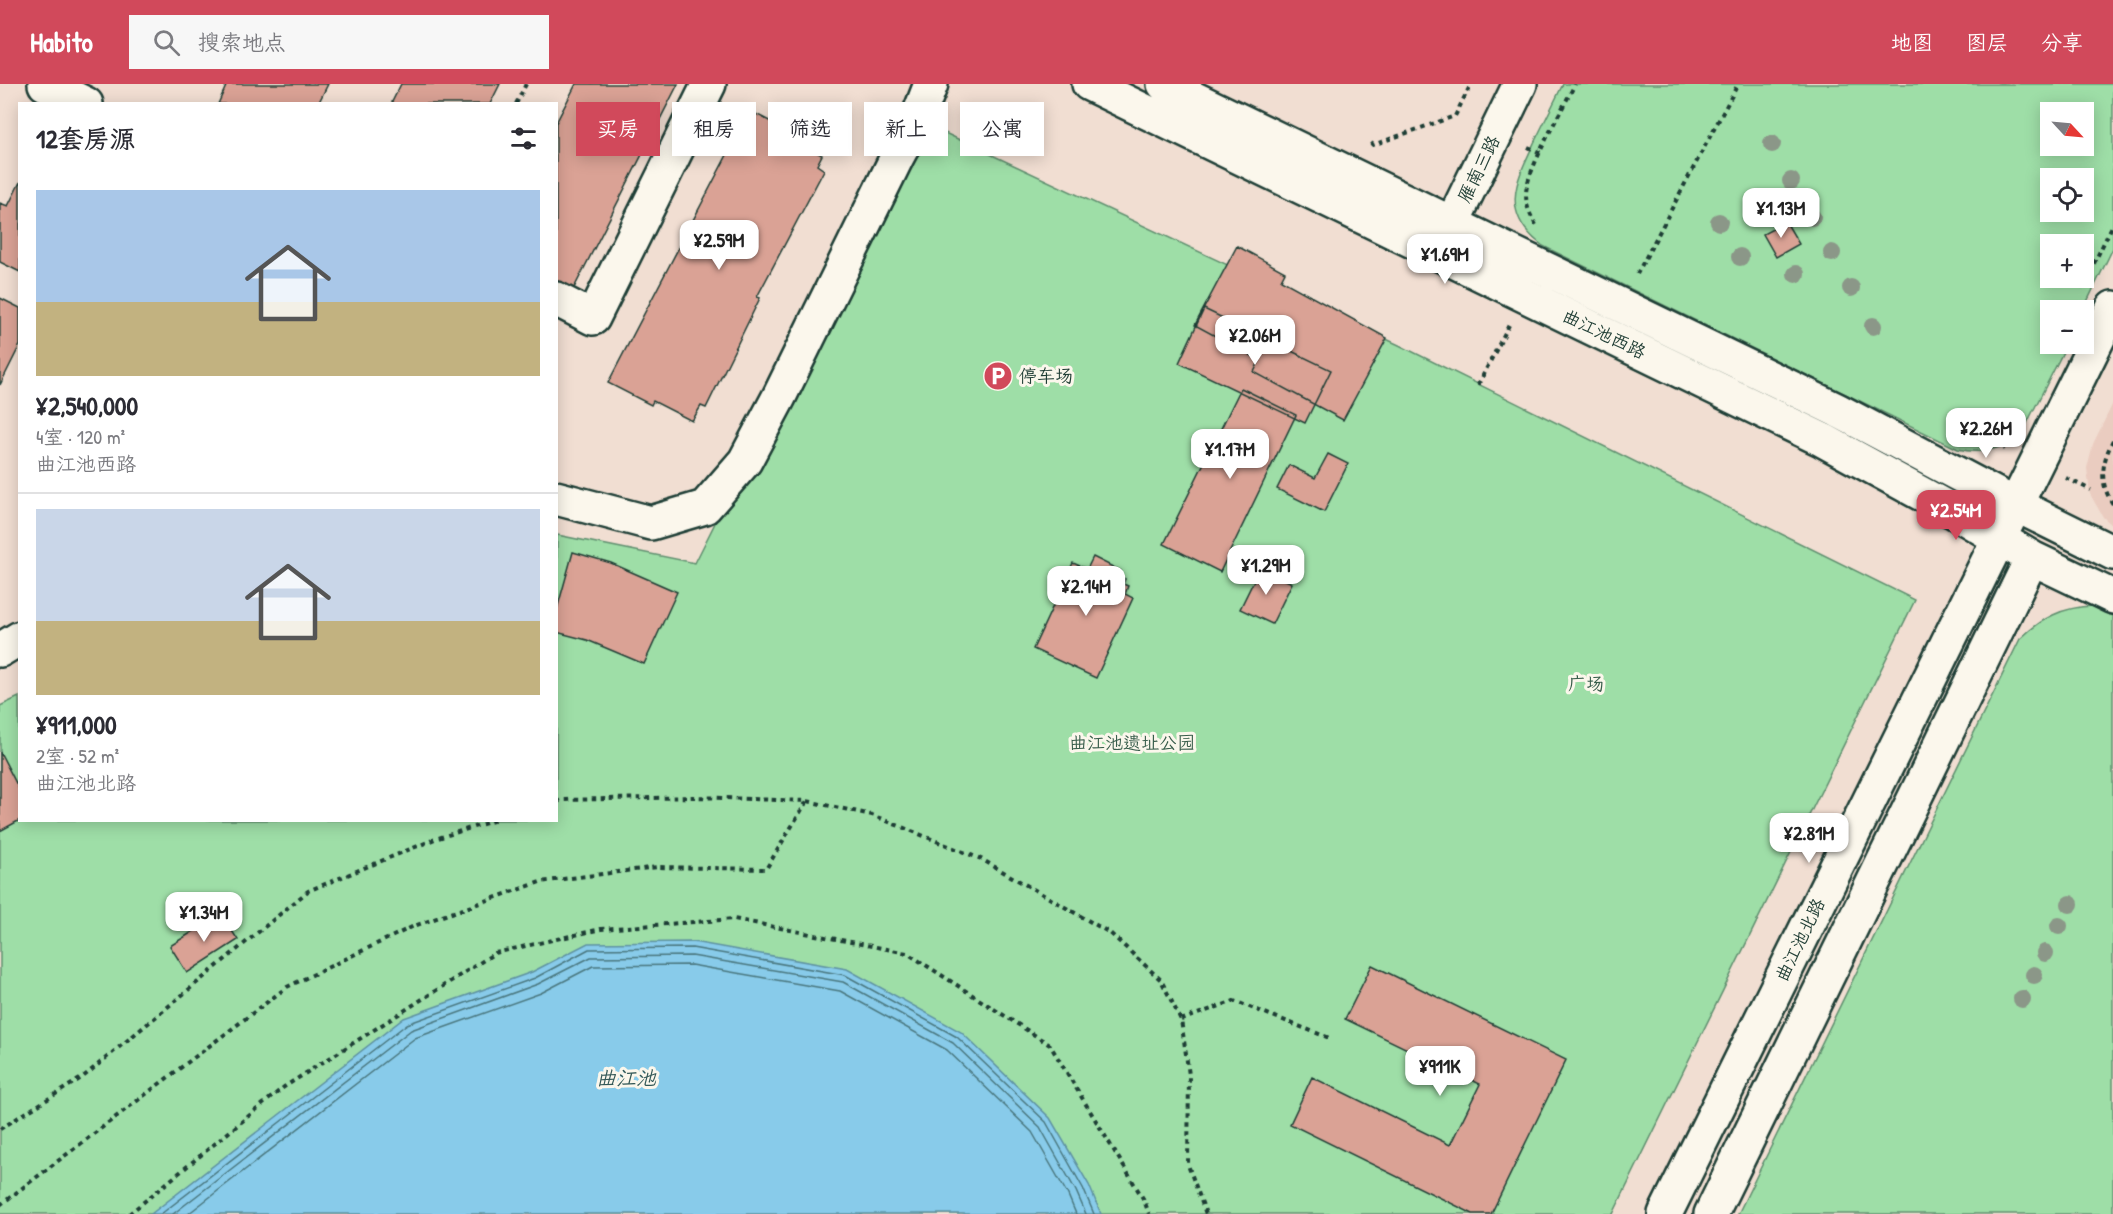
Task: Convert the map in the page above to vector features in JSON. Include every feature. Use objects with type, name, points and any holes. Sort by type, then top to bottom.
[{"type":"street","points":[[45,84],[82,102]]},
{"type":"street","points":[[558,300],[594,318],[709,84]]},
{"type":"street","points":[[558,499],[651,523],[705,507],[745,461],[917,120],[931,84]]},
{"type":"street","name":"曲江池西路","points":[[1089,84],[1823,440],[2000,537],[2032,558],[2113,597]]},
{"type":"street","name":"曲江池西路","points":[[1164,84],[1837,410],[2016,505],[2113,552]]},
{"type":"street","name":"雁南三路","points":[[1438,253],[1520,84]]},
{"type":"street","name":"曲江池北路","points":[[1665,1214],[2113,308]]},
{"type":"street","points":[[1711,1214],[2032,558]]},
{"type":"street","points":[[0,650],[18,639]]},
{"type":"path","points":[[517,102],[526,84]]},
{"type":"path","points":[[1363,140],[1373,144],[1455,116],[1471,84]]},
{"type":"path","points":[[1537,227],[1528,212],[1526,194],[1530,176],[1575,84]]},
{"type":"path","points":[[1635,279],[1738,84]]},
{"type":"path","points":[[2080,291],[2113,224]]},
{"type":"path","points":[[1966,438],[1975,441],[1993,438],[2009,429],[2020,414]]},
{"type":"path","points":[[2113,440],[2102,469],[2105,489],[2113,504]]},
{"type":"path","points":[[558,801],[696,797],[807,801],[872,814],[981,859],[1110,933],[1161,980],[1181,1020],[1189,1075],[1188,1165],[1206,1214]]},
{"type":"path","points":[[0,1205],[287,987],[414,926],[540,882],[657,867],[766,869],[807,801]]},
{"type":"path","points":[[0,1129],[83,1077],[308,891],[435,839],[490,822]]},
{"type":"path","points":[[129,1214],[284,1087],[495,953],[601,929],[734,919],[907,953],[1050,1045],[1144,1200],[1149,1214]]},
{"type":"path","points":[[1181,1020],[1234,1001],[1332,1039]]},
{"type":"shaded area","points":[[2113,403],[2113,526],[2103,517],[2090,494],[2087,468],[2093,444]]},
{"type":"green space","points":[[1563,84],[2113,84],[2113,248],[2094,287],[2094,234],[2040,234],[2040,288],[2094,288],[2088,300],[2040,300],[2040,354],[2062,354],[2023,431],[2009,442],[1993,449],[1967,451],[1958,449],[1543,246],[1529,234],[1516,210],[1517,185],[1527,158]]},
{"type":"green space","name":"曲江池遗址公园","points":[[948,134],[960,140],[960,156],[994,156],[1399,345],[1915,600],[1613,1214],[0,1214],[0,706],[18,697],[18,822],[558,822],[558,535],[695,563],[899,156],[948,156]]},
{"type":"green space","points":[[2093,606],[2113,610],[2113,1214],[1738,1214],[2020,639],[2036,625],[2053,615],[2062,611]]},
{"type":"water","name":"曲江池","points":[[693,942],[847,969],[961,1032],[1050,1118],[1089,1185],[1101,1214],[151,1214],[404,1018],[532,972],[588,943]]},
{"type":"building","points":[[227,84],[328,84],[319,102],[219,102]]},
{"type":"building","points":[[401,84],[500,84],[491,102],[392,102]]},
{"type":"building","points":[[576,84],[678,84],[660,119],[660,102],[576,102],[576,156],[641,156],[573,290],[558,282],[558,119]]},
{"type":"building","points":[[756,114],[768,120],[768,156],[822,156],[817,165],[824,170],[757,297],[760,298],[706,408],[701,406],[692,421],[653,401],[651,405],[608,383],[727,156],[756,156]]},
{"type":"building","points":[[18,186],[18,271],[0,262],[0,203],[8,206]]},
{"type":"building","points":[[1786,222],[1799,244],[1776,257],[1763,234]]},
{"type":"building","points":[[1237,246],[1285,272],[1281,280],[1387,338],[1343,420],[1254,372],[1260,360],[1195,325]]},
{"type":"building","points":[[0,298],[18,307],[18,349],[0,385]]},
{"type":"building","points":[[1204,309],[1331,370],[1305,423],[1179,363]]},
{"type":"building","points":[[1241,388],[1296,415],[1220,572],[1164,544]]},
{"type":"building","points":[[1328,454],[1348,464],[1324,512],[1277,489],[1289,465],[1315,478]]},
{"type":"building","points":[[573,552],[611,563],[677,592],[644,664],[587,640],[558,633],[558,606]]},
{"type":"building","points":[[1093,557],[1121,571],[1118,576],[1125,579],[1123,584],[1128,586],[1125,594],[1133,598],[1096,678],[1033,649],[1073,563],[1087,569]]},
{"type":"building","points":[[1260,568],[1292,583],[1272,624],[1240,609]]},
{"type":"building","points":[[0,752],[18,787],[18,821],[0,831]]},
{"type":"building","points":[[221,914],[238,940],[187,973],[170,946]]},
{"type":"building","points":[[1372,965],[1566,1060],[1491,1214],[1473,1214],[1290,1124],[1312,1077],[1450,1145],[1480,1084],[1345,1019]]},
{"type":"place","name":"停车场","points":[[998,376]]},
{"type":"park label","name":"广场","points":[[1586,684]]}]
